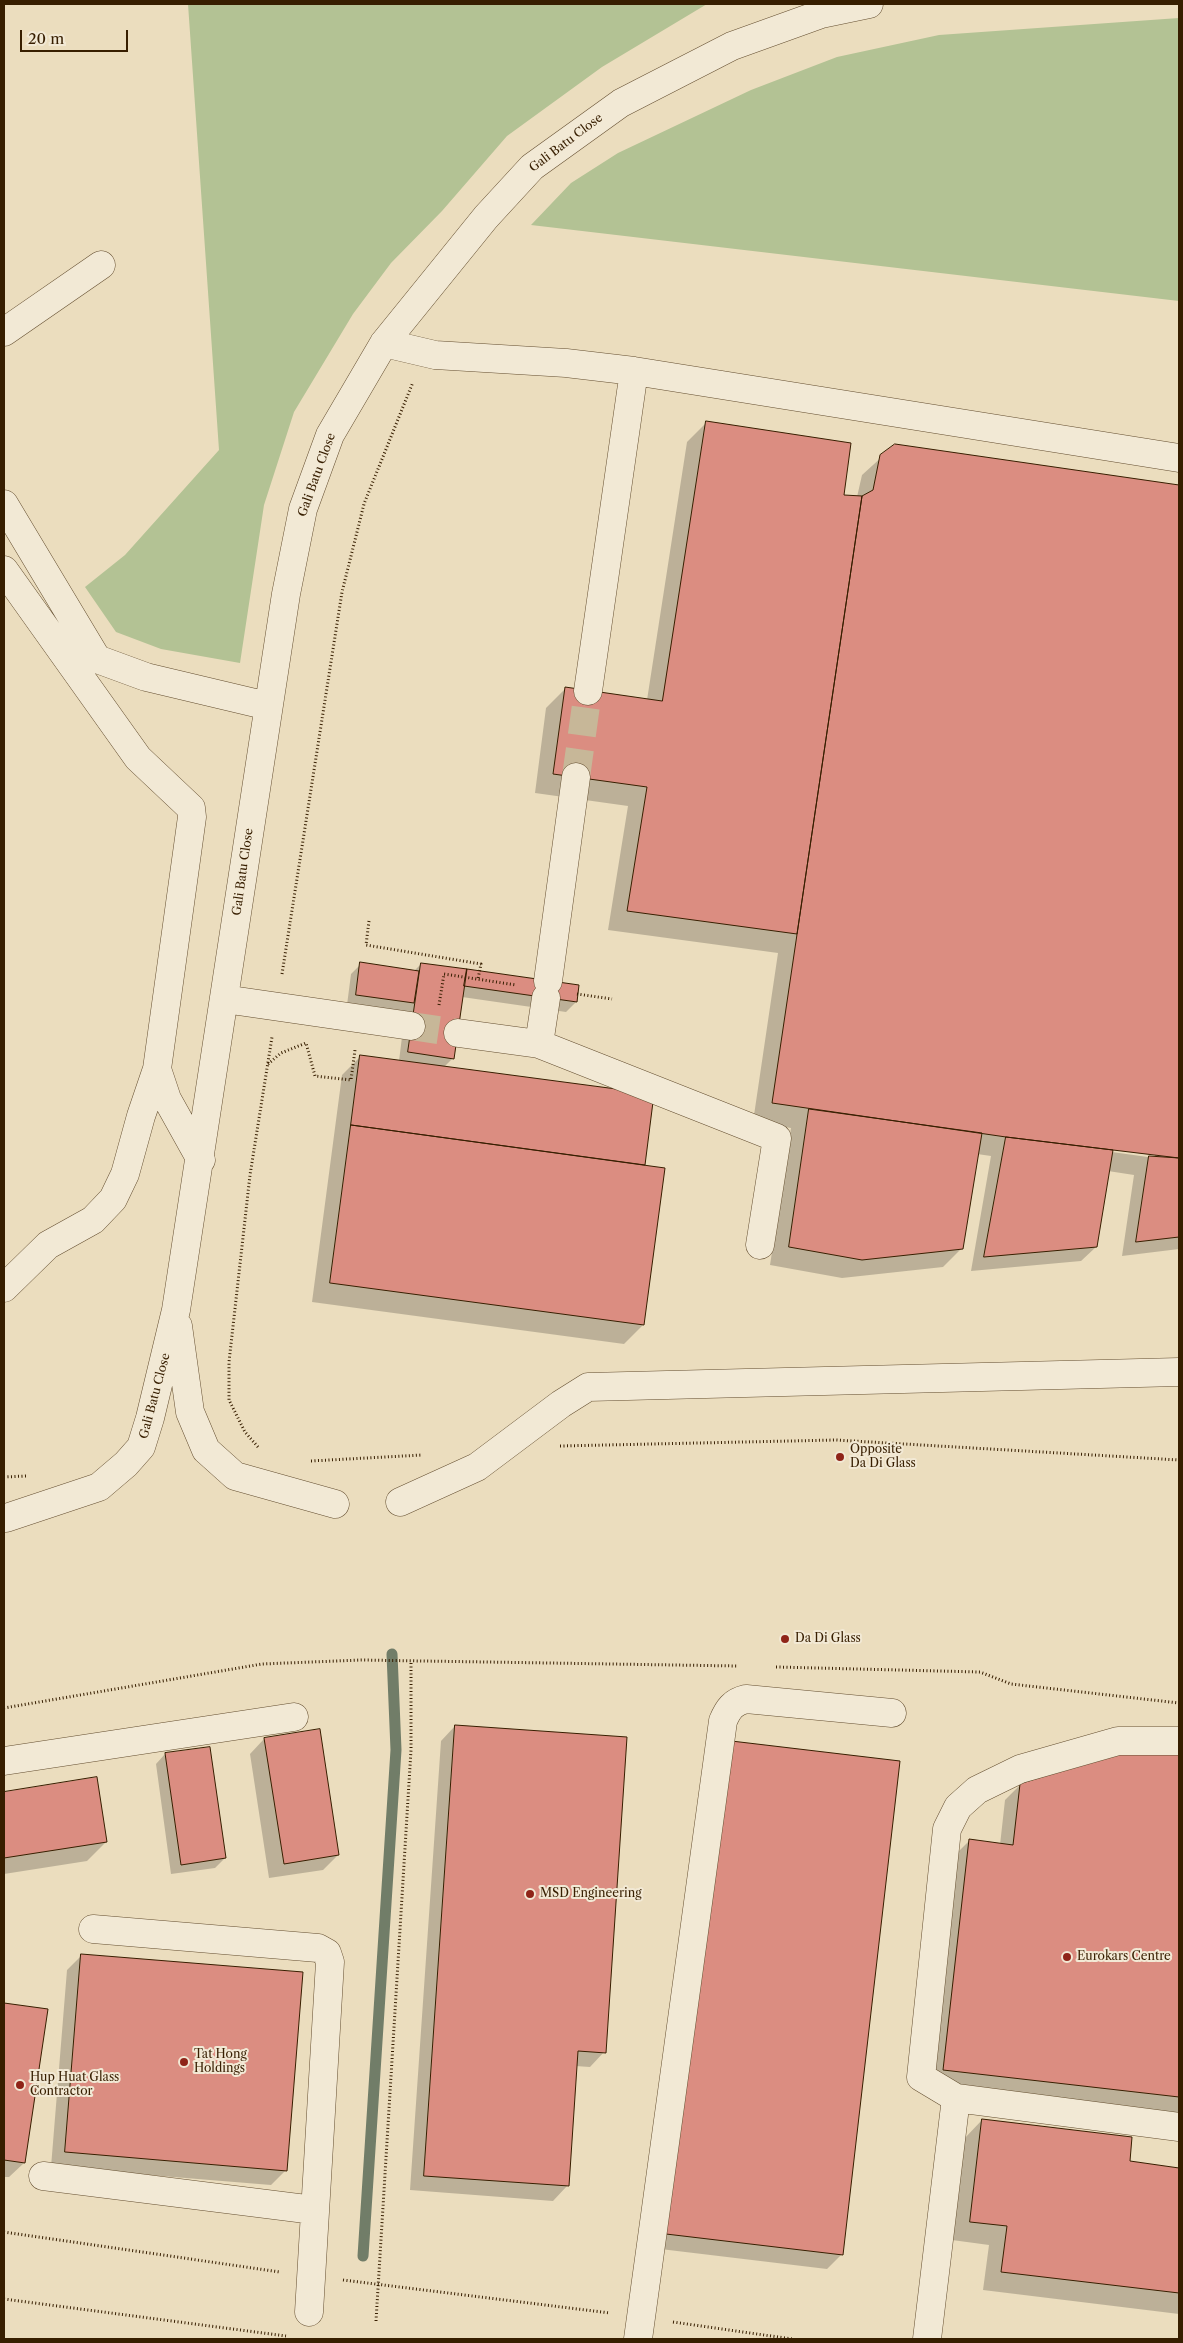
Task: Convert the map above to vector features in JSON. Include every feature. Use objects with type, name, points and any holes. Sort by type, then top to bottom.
[{"type":"street","name":"Gali Batu Close","points":[[6,1518],[99,1487],[126,1464],[141,1447],[150,1418],[176,1310],[201,1160],[268,706],[303,509],[330,435],[384,343],[486,217],[532,167],[621,103],[732,46],[821,14],[869,4]]},
{"type":"street","points":[[4,332],[101,266]]},
{"type":"street","points":[[384,343],[435,355],[566,363],[634,371],[1179,458]]},
{"type":"street","points":[[588,691],[634,371]]},
{"type":"street","points":[[4,504],[97,659],[146,677],[268,706]]},
{"type":"street","points":[[4,570],[138,758],[191,808],[192,817],[158,1069],[140,1116],[125,1174],[113,1199],[92,1220],[48,1245],[4,1288]]},
{"type":"street","points":[[539,1044],[576,777]]},
{"type":"street","points":[[224,999],[411,1026]]},
{"type":"street","points":[[458,1033],[539,1044],[777,1138],[760,1245]]},
{"type":"street","points":[[158,1069],[167,1098],[201,1160]]},
{"type":"street","name":"Gali Batu Close","points":[[176,1310],[190,1412],[206,1450],[235,1476],[335,1504]]},
{"type":"street","points":[[400,1502],[477,1467],[561,1404],[588,1387],[1179,1372]]},
{"type":"street","points":[[640,2328],[723,1721],[727,1710],[736,1701],[746,1699],[892,1713]]},
{"type":"street","points":[[4,1761],[294,1717]]},
{"type":"street","points":[[1179,1741],[1118,1740],[1029,1767],[977,1790],[958,1807],[947,1829],[920,2077],[956,2098],[1179,2127]]},
{"type":"street","points":[[93,1929],[318,1948],[328,1953],[330,1962],[309,2312]]},
{"type":"street","points":[[927,2339],[956,2098]]},
{"type":"street","points":[[43,2176],[314,2210]]},
{"type":"path","points":[[260,1450],[245,1432],[229,1400],[229,1362],[250,1175],[342,592],[364,504],[413,382],[435,355]]},
{"type":"path","points":[[370,921],[366,945],[481,964],[478,979]]},
{"type":"path","points":[[268,1064],[281,1053],[306,1043],[316,1076]]},
{"type":"path","points":[[554,1446],[836,1440],[1179,1460]]},
{"type":"path","points":[[307,1462],[428,1454]]},
{"type":"path","points":[[4,1708],[262,1664],[360,1660],[745,1666]]},
{"type":"path","points":[[376,2321],[411,1750],[411,1661]]},
{"type":"path","points":[[775,1667],[980,1672],[1011,1684],[1179,1703]]},
{"type":"path","points":[[4,2232],[310,2276],[554,2305],[640,2328],[792,2339]]},
{"type":"path","points":[[4,2299],[289,2337]]},
{"type":"green space","points":[[188,4],[707,4],[602,67],[507,136],[442,211],[391,263],[353,314],[294,412],[264,505],[240,663],[161,649],[116,632],[85,587],[125,555],[219,450]]},
{"type":"green space","points":[[1179,18],[1179,301],[531,225],[571,183],[618,153],[751,90],[837,57],[939,35]]},
{"type":"building","points":[[706,421],[851,443],[844,495],[862,496],[797,934],[627,911],[647,787],[553,774],[565,687],[662,701]]},
{"type":"building","points":[[895,444],[1179,485],[1179,1158],[1006,1137],[772,1103],[862,496],[873,490],[880,455]]},
{"type":"building","points":[[360,962],[419,971],[414,1003],[356,995]]},
{"type":"building","points":[[421,963],[467,969],[454,1059],[408,1052]]},
{"type":"building","points":[[467,969],[579,985],[577,1002],[464,986]]},
{"type":"building","points":[[360,1055],[654,1094],[645,1165],[351,1125]]},
{"type":"building","points":[[809,1109],[982,1133],[963,1249],[862,1260],[789,1247]]},
{"type":"building","points":[[351,1125],[665,1168],[644,1325],[330,1283]]},
{"type":"building","points":[[1006,1137],[1113,1150],[1097,1247],[984,1257]]},
{"type":"building","points":[[1149,1156],[1179,1158],[1179,1237],[1136,1242]]},
{"type":"building","name":"MSD Engineering","points":[[455,1725],[627,1737],[606,2053],[578,2051],[569,2186],[424,2176]]},
{"type":"building","points":[[320,1729],[339,1855],[284,1864],[264,1738]]},
{"type":"building","points":[[723,1740],[900,1761],[843,2255],[666,2234]]},
{"type":"building","points":[[210,1747],[226,1858],[181,1865],[165,1753]]},
{"type":"building","name":"Eurokars Centre","points":[[1117,1754],[1179,1754],[1179,2097],[943,2070],[969,1839],[1013,1845],[1020,1784]]},
{"type":"building","points":[[97,1777],[107,1842],[4,1858],[4,1792]]},
{"type":"building","name":"Tat Hong Holdings","points":[[81,1954],[303,1972],[287,2171],[65,2152]]},
{"type":"building","name":"Hup Huat Glass Contractor","points":[[4,2003],[48,2009],[25,2163],[4,2160]]},
{"type":"building","points":[[982,2119],[1132,2137],[1130,2161],[1179,2168],[1179,2293],[1001,2272],[1007,2226],[970,2222]]},
{"type":"waterway","points":[[363,2256],[396,1750],[392,1654]]},
{"type":"tunnel","points":[[576,777],[588,691]]},
{"type":"tunnel","points":[[411,1026],[458,1033]]},
{"type":"place","name":"Opposite Da Di Glass","points":[[840,1457]]},
{"type":"place","name":"Da Di Glass","points":[[785,1639]]},
{"type":"place","name":"MSD Engineering","points":[[530,1894]]},
{"type":"place","name":"Eurokars Centre","points":[[1067,1957]]},
{"type":"place","name":"Tat Hong Holdings","points":[[184,2062]]},
{"type":"place","name":"Hup Huat Glass Contractor","points":[[20,2085]]}]
